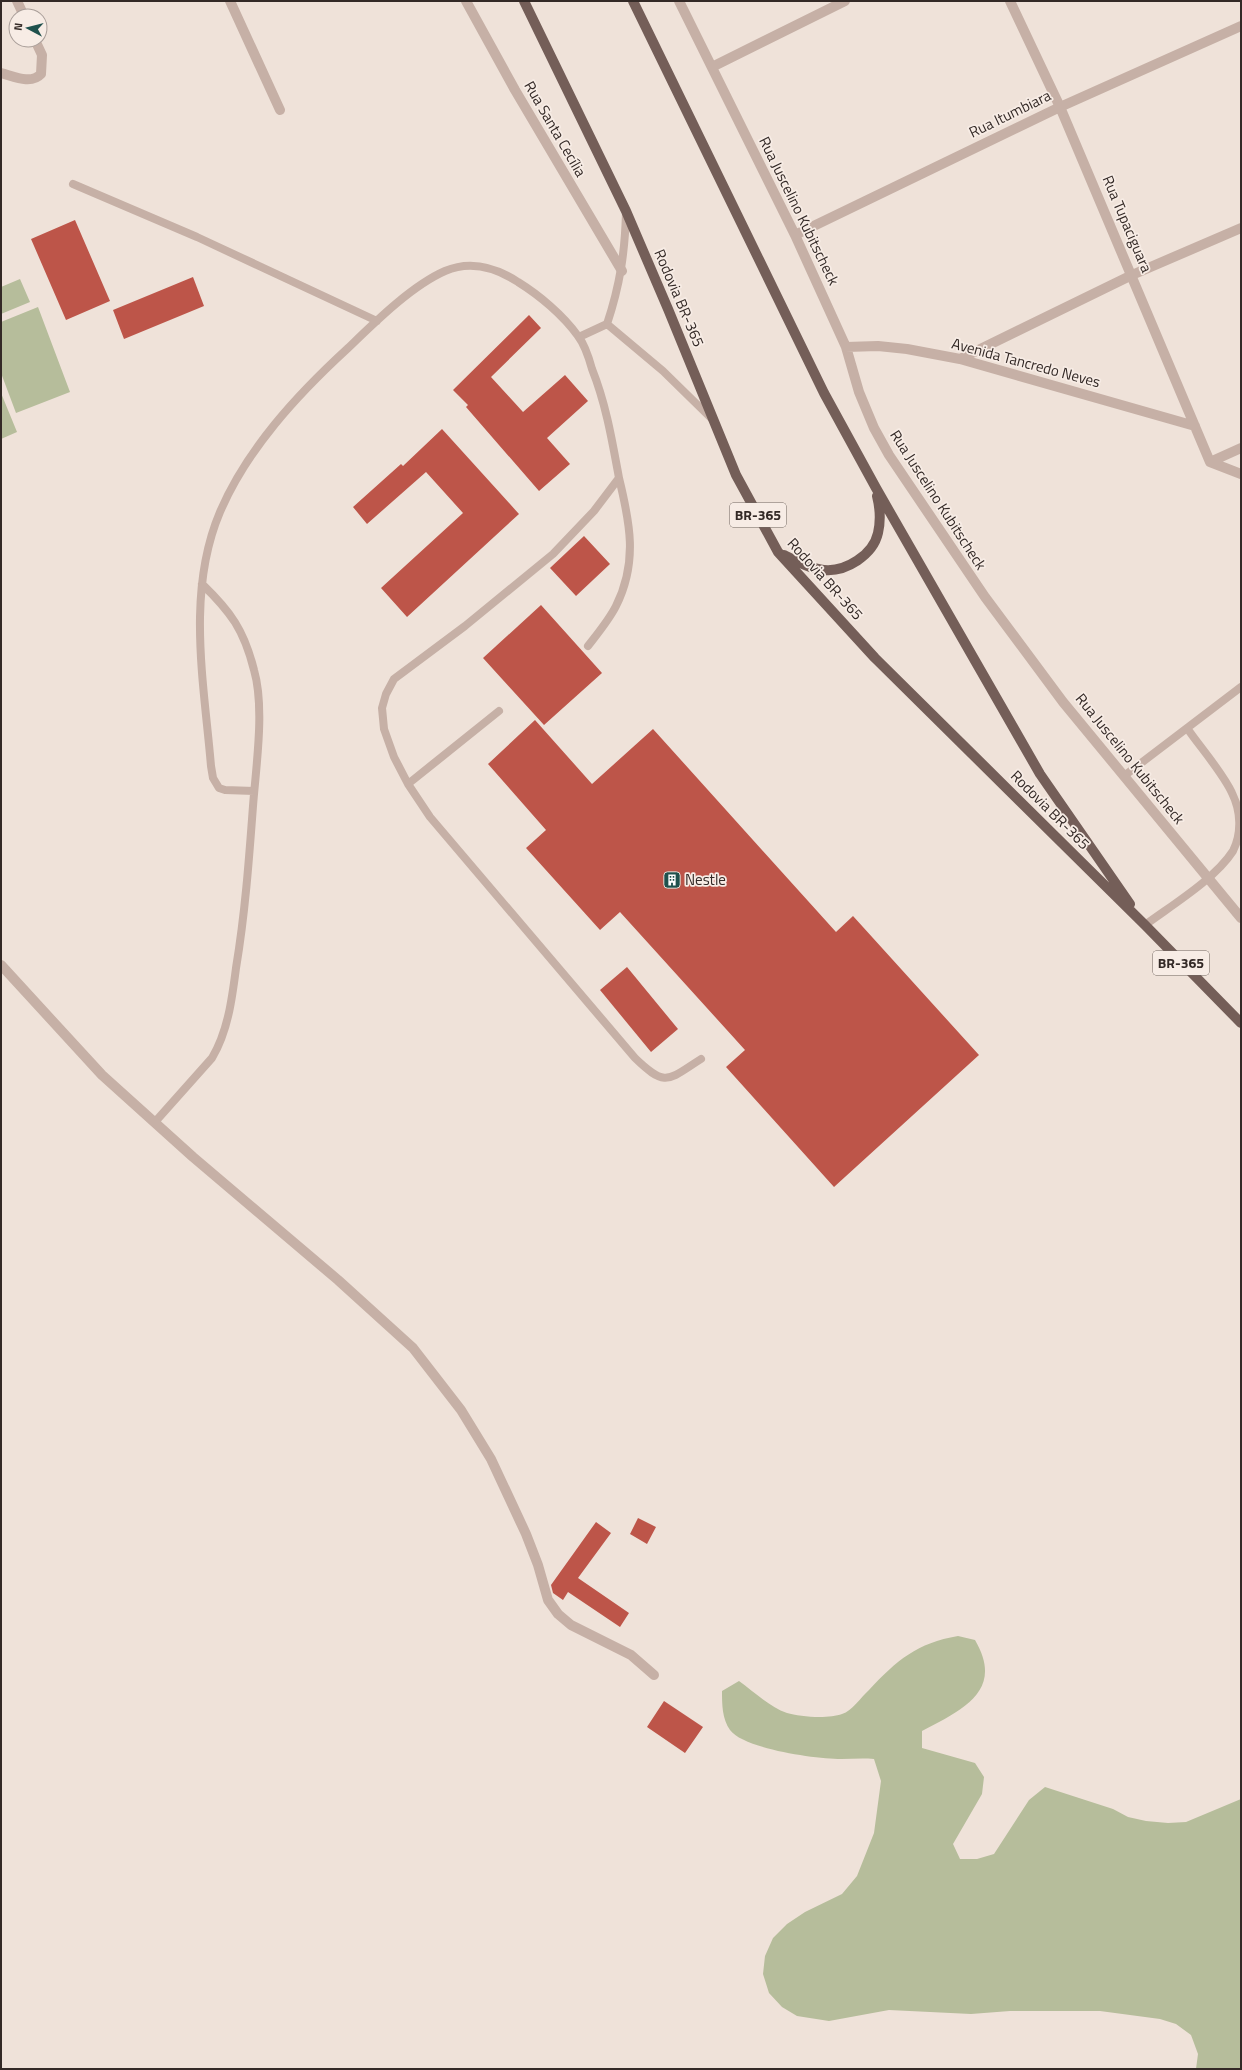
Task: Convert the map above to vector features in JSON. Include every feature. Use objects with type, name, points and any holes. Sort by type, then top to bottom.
[{"type":"main road","name":"Rodovia BR-365","points":[[524,1],[626,211],[736,475],[778,552],[875,658],[1145,925],[1241,1023]]},
{"type":"main road","name":"BR-365","points":[[633,1],[824,393],[876,488],[1040,774],[1145,925]]},
{"type":"main road","name":"BR-365","points":[[778,552],[807,566],[823,570],[838,570],[854,563],[866,554],[878,535],[880,507],[876,488]]},
{"type":"street","points":[[230,1],[280,110]]},
{"type":"street","name":"Rua Santa Cecília","points":[[466,1],[515,90],[622,271]]},
{"type":"street","name":"Rua Juscelino Kubitscheck","points":[[679,1],[795,235],[846,347],[860,392],[874,428],[910,489],[989,603],[1063,702],[1241,918]]},
{"type":"street","points":[[712,67],[844,1]]},
{"type":"street","name":"Rua Tupaciguara","points":[[1010,1],[1060,107],[1210,462]]},
{"type":"street","name":"Rua Itumbiara","points":[[795,235],[1060,107],[1241,26]]},
{"type":"street","points":[[1,73],[33,79],[41,74],[42,55],[39,48]]},
{"type":"street","points":[[960,359],[1132,275],[1241,228]]},
{"type":"street","name":"Avenida Tancredo Neves","points":[[846,347],[907,348],[960,359],[1195,426]]},
{"type":"street","points":[[1210,462],[1241,448]]},
{"type":"street","points":[[1210,462],[1241,474]]},
{"type":"street","points":[[1,965],[102,1074],[193,1157],[388,1324],[413,1348],[461,1410],[491,1459],[526,1534],[538,1565],[548,1600],[558,1614],[571,1625],[631,1655],[654,1675]]},
{"type":"lane","points":[[73,184],[197,237],[377,321]]},
{"type":"lane","points":[[579,337],[608,324],[617,295],[622,271],[625,249],[626,211]]},
{"type":"lane","points":[[254,791],[225,790],[219,788],[213,778],[200,625],[202,584],[206,554],[220,512],[239,474],[276,422],[333,361],[377,321],[422,284],[446,271],[463,266],[484,266],[504,273],[530,290],[564,320],[579,337],[596,378],[608,417],[619,478],[629,521],[631,549],[627,580],[616,607],[588,646]]},
{"type":"lane","points":[[608,324],[662,371],[713,420]]},
{"type":"lane","points":[[619,478],[594,511],[553,554],[466,626],[394,679],[386,694],[382,708],[384,729],[394,757],[408,784],[430,817],[630,1052],[651,1073],[660,1078],[667,1078],[677,1074],[701,1058]]},
{"type":"lane","points":[[155,1122],[212,1058],[219,1046],[225,1029],[232,994],[244,916],[259,716],[255,672],[243,635],[232,616],[202,584]]},
{"type":"lane","points":[[1124,776],[1241,687]]},
{"type":"lane","points":[[408,784],[499,711]]},
{"type":"lane","points":[[1145,925],[1208,878],[1233,851],[1239,835],[1241,824],[1239,809],[1232,792],[1187,728]]},
{"type":"green space","points":[[20,279],[30,302],[1,314],[1,287]]},
{"type":"green space","points":[[38,307],[70,392],[16,413],[1,373],[1,322]]},
{"type":"green space","points":[[1,393],[17,432],[1,439]]},
{"type":"green space","points":[[958,1636],[975,1640],[983,1658],[985,1673],[982,1686],[975,1697],[964,1706],[922,1731],[922,1748],[975,1763],[984,1777],[982,1794],[953,1844],[960,1859],[977,1859],[994,1854],[1029,1800],[1045,1787],[1113,1809],[1128,1817],[1146,1821],[1168,1823],[1186,1822],[1241,1799],[1241,2069],[1196,2069],[1198,2054],[1191,2035],[1176,2024],[1160,2019],[1100,2011],[1010,2011],[971,2014],[889,2010],[829,2021],[797,2016],[782,2007],[769,1993],[763,1974],[765,1956],[773,1938],[787,1924],[805,1912],[842,1894],[857,1876],[874,1833],[881,1781],[874,1759],[830,1759],[799,1755],[765,1748],[738,1737],[730,1730],[725,1721],[722,1706],[722,1691],[739,1681],[768,1703],[787,1713],[799,1716],[814,1717],[836,1716],[849,1710],[889,1670],[909,1654],[931,1643]]},
{"type":"building","points":[[75,220],[110,301],[66,320],[31,239]]},
{"type":"building","points":[[193,277],[204,306],[124,339],[113,310]]},
{"type":"building","points":[[529,315],[541,328],[491,377],[523,412],[565,375],[588,401],[547,438],[570,464],[539,491],[466,407],[468,405],[453,390]]},
{"type":"building","points":[[442,429],[519,514],[407,617],[381,588],[463,513],[426,472],[367,524],[353,507],[401,464],[403,466]]},
{"type":"building","points":[[584,536],[610,564],[576,596],[550,568]]},
{"type":"building","points":[[541,605],[602,673],[544,725],[483,658]]},
{"type":"building","name":"Nestle","points":[[535,720],[592,784],[653,729],[836,932],[853,916],[979,1055],[834,1187],[726,1067],[745,1050],[620,912],[600,930],[526,848],[546,830],[488,764]]},
{"type":"building","points":[[627,967],[678,1029],[651,1052],[600,990]]},
{"type":"building","points":[[638,1518],[656,1527],[647,1544],[630,1534]]},
{"type":"building","points":[[596,1522],[611,1533],[578,1578],[629,1613],[620,1627],[568,1592],[563,1600],[553,1593],[551,1585]]},
{"type":"building","points":[[664,1701],[703,1727],[685,1753],[647,1727]]},
{"type":"place","name":"Nestle","points":[[672,880]]}]
